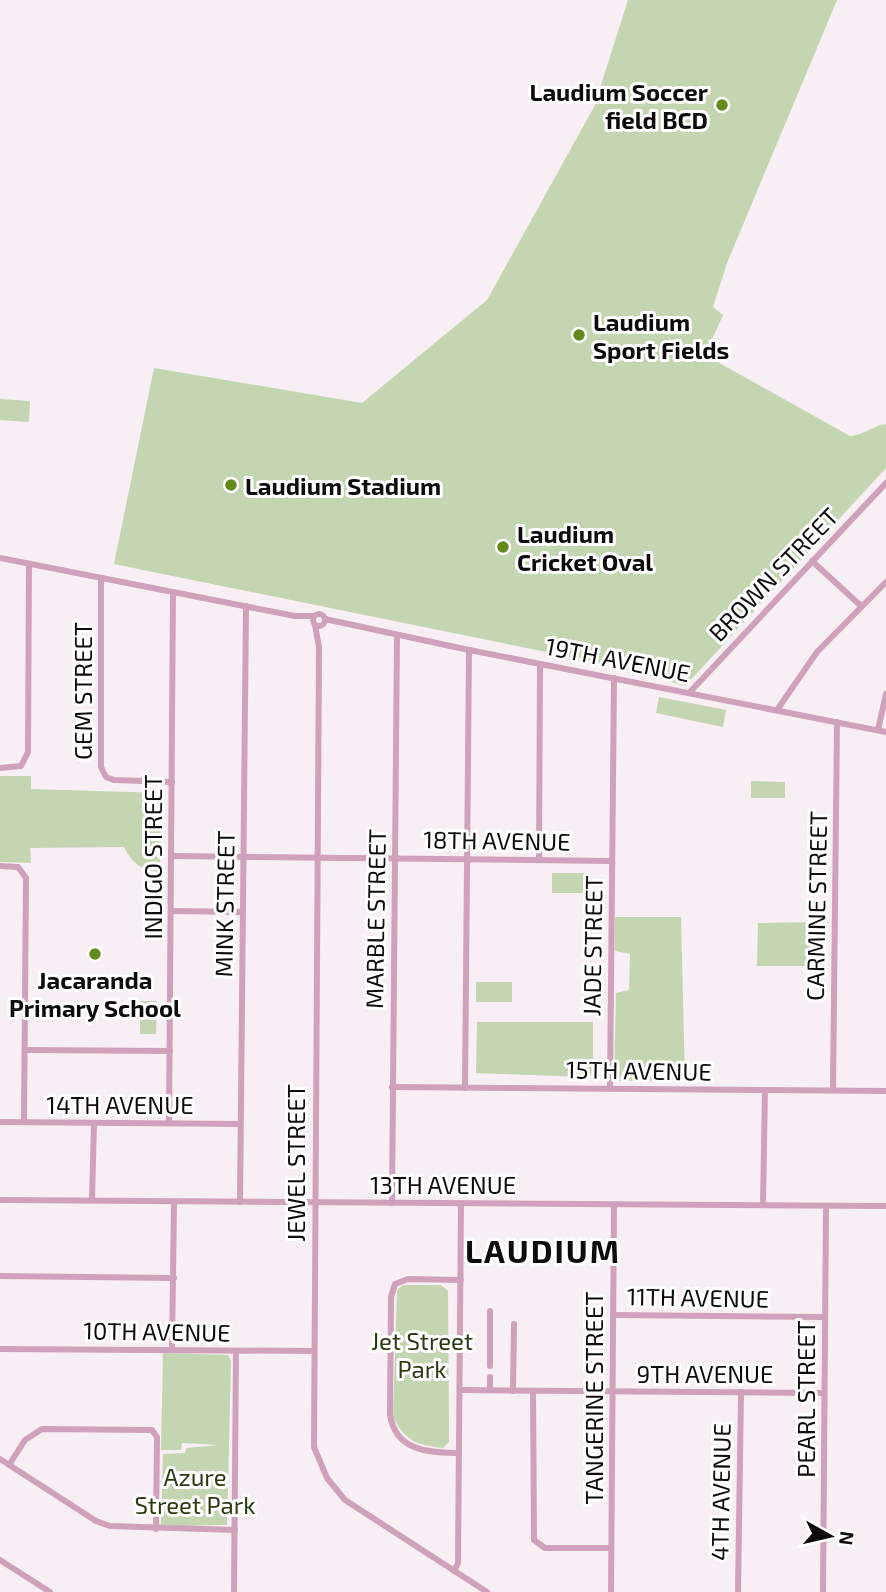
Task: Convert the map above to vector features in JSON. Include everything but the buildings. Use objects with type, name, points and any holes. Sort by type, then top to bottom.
[{"type":"street","name":"BROWN STREET","points":[[690,692],[886,483]]},
{"type":"street","name":"19TH AVENUE","points":[[0,558],[882,731]]},
{"type":"street","points":[[812,561],[861,606]]},
{"type":"street","points":[[0,768],[21,766],[28,752],[29,564]]},
{"type":"street","name":"GEM STREET","points":[[101,578],[101,767],[106,777],[114,780],[172,782]]},
{"type":"street","points":[[777,710],[807,664],[886,582]]},
{"type":"street","name":"INDIGO STREET","points":[[169,1123],[173,592]]},
{"type":"street","name":"MINK STREET","points":[[240,1202],[246,606]]},
{"type":"street","name":"JEWEL STREET","points":[[319,622],[314,1447],[330,1482],[349,1504],[487,1592]]},
{"type":"street","name":"MARBLE STREET","points":[[392,1203],[397,635]]},
{"type":"street","points":[[465,1088],[469,650]]},
{"type":"street","points":[[539,858],[540,664]]},
{"type":"street","name":"JADE STREET","points":[[610,1088],[614,678]]},
{"type":"street","points":[[882,731],[886,694]]},
{"type":"street","name":"CARMINE STREET","points":[[833,1090],[836,722]]},
{"type":"street","name":"18TH AVENUE","points":[[171,856],[539,858],[612,861]]},
{"type":"street","points":[[0,866],[16,866],[23,870],[26,878],[24,1122]]},
{"type":"street","points":[[171,911],[243,912]]},
{"type":"street","points":[[25,1050],[170,1051]]},
{"type":"street","name":"15TH AVENUE","points":[[392,1087],[886,1091]]},
{"type":"street","points":[[763,1204],[765,1090]]},
{"type":"street","name":"14TH AVENUE","points":[[0,1122],[240,1124]]},
{"type":"street","points":[[92,1200],[94,1123]]},
{"type":"street","name":"13TH AVENUE","points":[[0,1200],[886,1206]]},
{"type":"street","points":[[172,1349],[174,1202]]},
{"type":"street","points":[[454,1571],[458,1563],[461,1203]]},
{"type":"street","name":"TANGERINE STREET","points":[[611,1592],[614,1205]]},
{"type":"street","name":"PEARL STREET","points":[[823,1592],[826,1206]]},
{"type":"street","points":[[0,1276],[174,1278]]},
{"type":"street","points":[[459,1453],[417,1450],[403,1441],[394,1428],[390,1410],[391,1297],[395,1284],[404,1279],[461,1280]]},
{"type":"street","points":[[490,1311],[490,1366]]},
{"type":"street","name":"11TH AVENUE","points":[[613,1315],[825,1317]]},
{"type":"street","points":[[513,1391],[514,1324]]},
{"type":"street","name":"10TH AVENUE","points":[[0,1349],[314,1351]]},
{"type":"street","points":[[234,1592],[236,1351]]},
{"type":"street","points":[[490,1377],[490,1390]]},
{"type":"street","name":"9TH AVENUE","points":[[460,1390],[824,1393]]},
{"type":"street","points":[[533,1391],[534,1540],[545,1548],[611,1548]]},
{"type":"street","name":"4TH AVENUE","points":[[738,1592],[741,1392]]},
{"type":"street","points":[[9,1465],[26,1440],[42,1429],[152,1430],[157,1437],[156,1529]]},
{"type":"street","points":[[0,1459],[96,1521],[118,1528],[235,1530]]},
{"type":"street","points":[[0,1560],[50,1592]]},
{"type":"green space","name":"Laudium Sport Fields","points":[[628,0],[837,0],[727,263],[713,307],[723,315],[705,355],[850,436],[886,424],[886,468],[685,686],[615,666],[114,564],[154,368],[362,403],[487,300],[594,107]]},
{"type":"green space","points":[[0,399],[30,401],[29,422],[0,420]]},
{"type":"green space","points":[[659,697],[726,710],[723,727],[656,713]]},
{"type":"green space","points":[[0,776],[31,776],[31,789],[161,793],[160,872],[138,865],[124,847],[30,848],[31,863],[0,862]]},
{"type":"green space","points":[[751,781],[785,782],[785,798],[751,798]]},
{"type":"green space","points":[[552,873],[588,873],[587,893],[552,893]]},
{"type":"green space","points":[[615,917],[681,917],[685,1080],[614,1081],[616,993],[629,990],[630,954],[615,951]]},
{"type":"green space","points":[[820,922],[821,957],[809,966],[757,966],[758,923]]},
{"type":"green space","points":[[476,982],[512,982],[512,1002],[476,1002]]},
{"type":"green space","points":[[140,1001],[157,1001],[156,1034],[140,1034]]},
{"type":"green space","points":[[477,1022],[593,1022],[593,1073],[589,1077],[476,1073]]},
{"type":"green space","name":"Jet Street Park","points":[[403,1285],[441,1285],[448,1291],[449,1442],[443,1448],[407,1437],[393,1417],[397,1290]]},
{"type":"green space","name":"Azure Street Park","points":[[163,1353],[228,1355],[231,1361],[227,1525],[161,1526],[163,1454],[185,1453],[186,1448],[219,1445],[182,1443],[181,1450],[161,1450]]},
{"type":"place","name":"Laudium Soccer field BCD","points":[[722,105]]},
{"type":"place","name":"Laudium Sport Fields","points":[[579,335]]},
{"type":"place","name":"Laudium Stadium","points":[[231,485]]},
{"type":"place","name":"Laudium Cricket Oval","points":[[503,547]]},
{"type":"place","name":"Jacaranda Primary School","points":[[95,954]]},
{"type":"district","name":"LAUDIUM","points":[[543,1250]]}]
